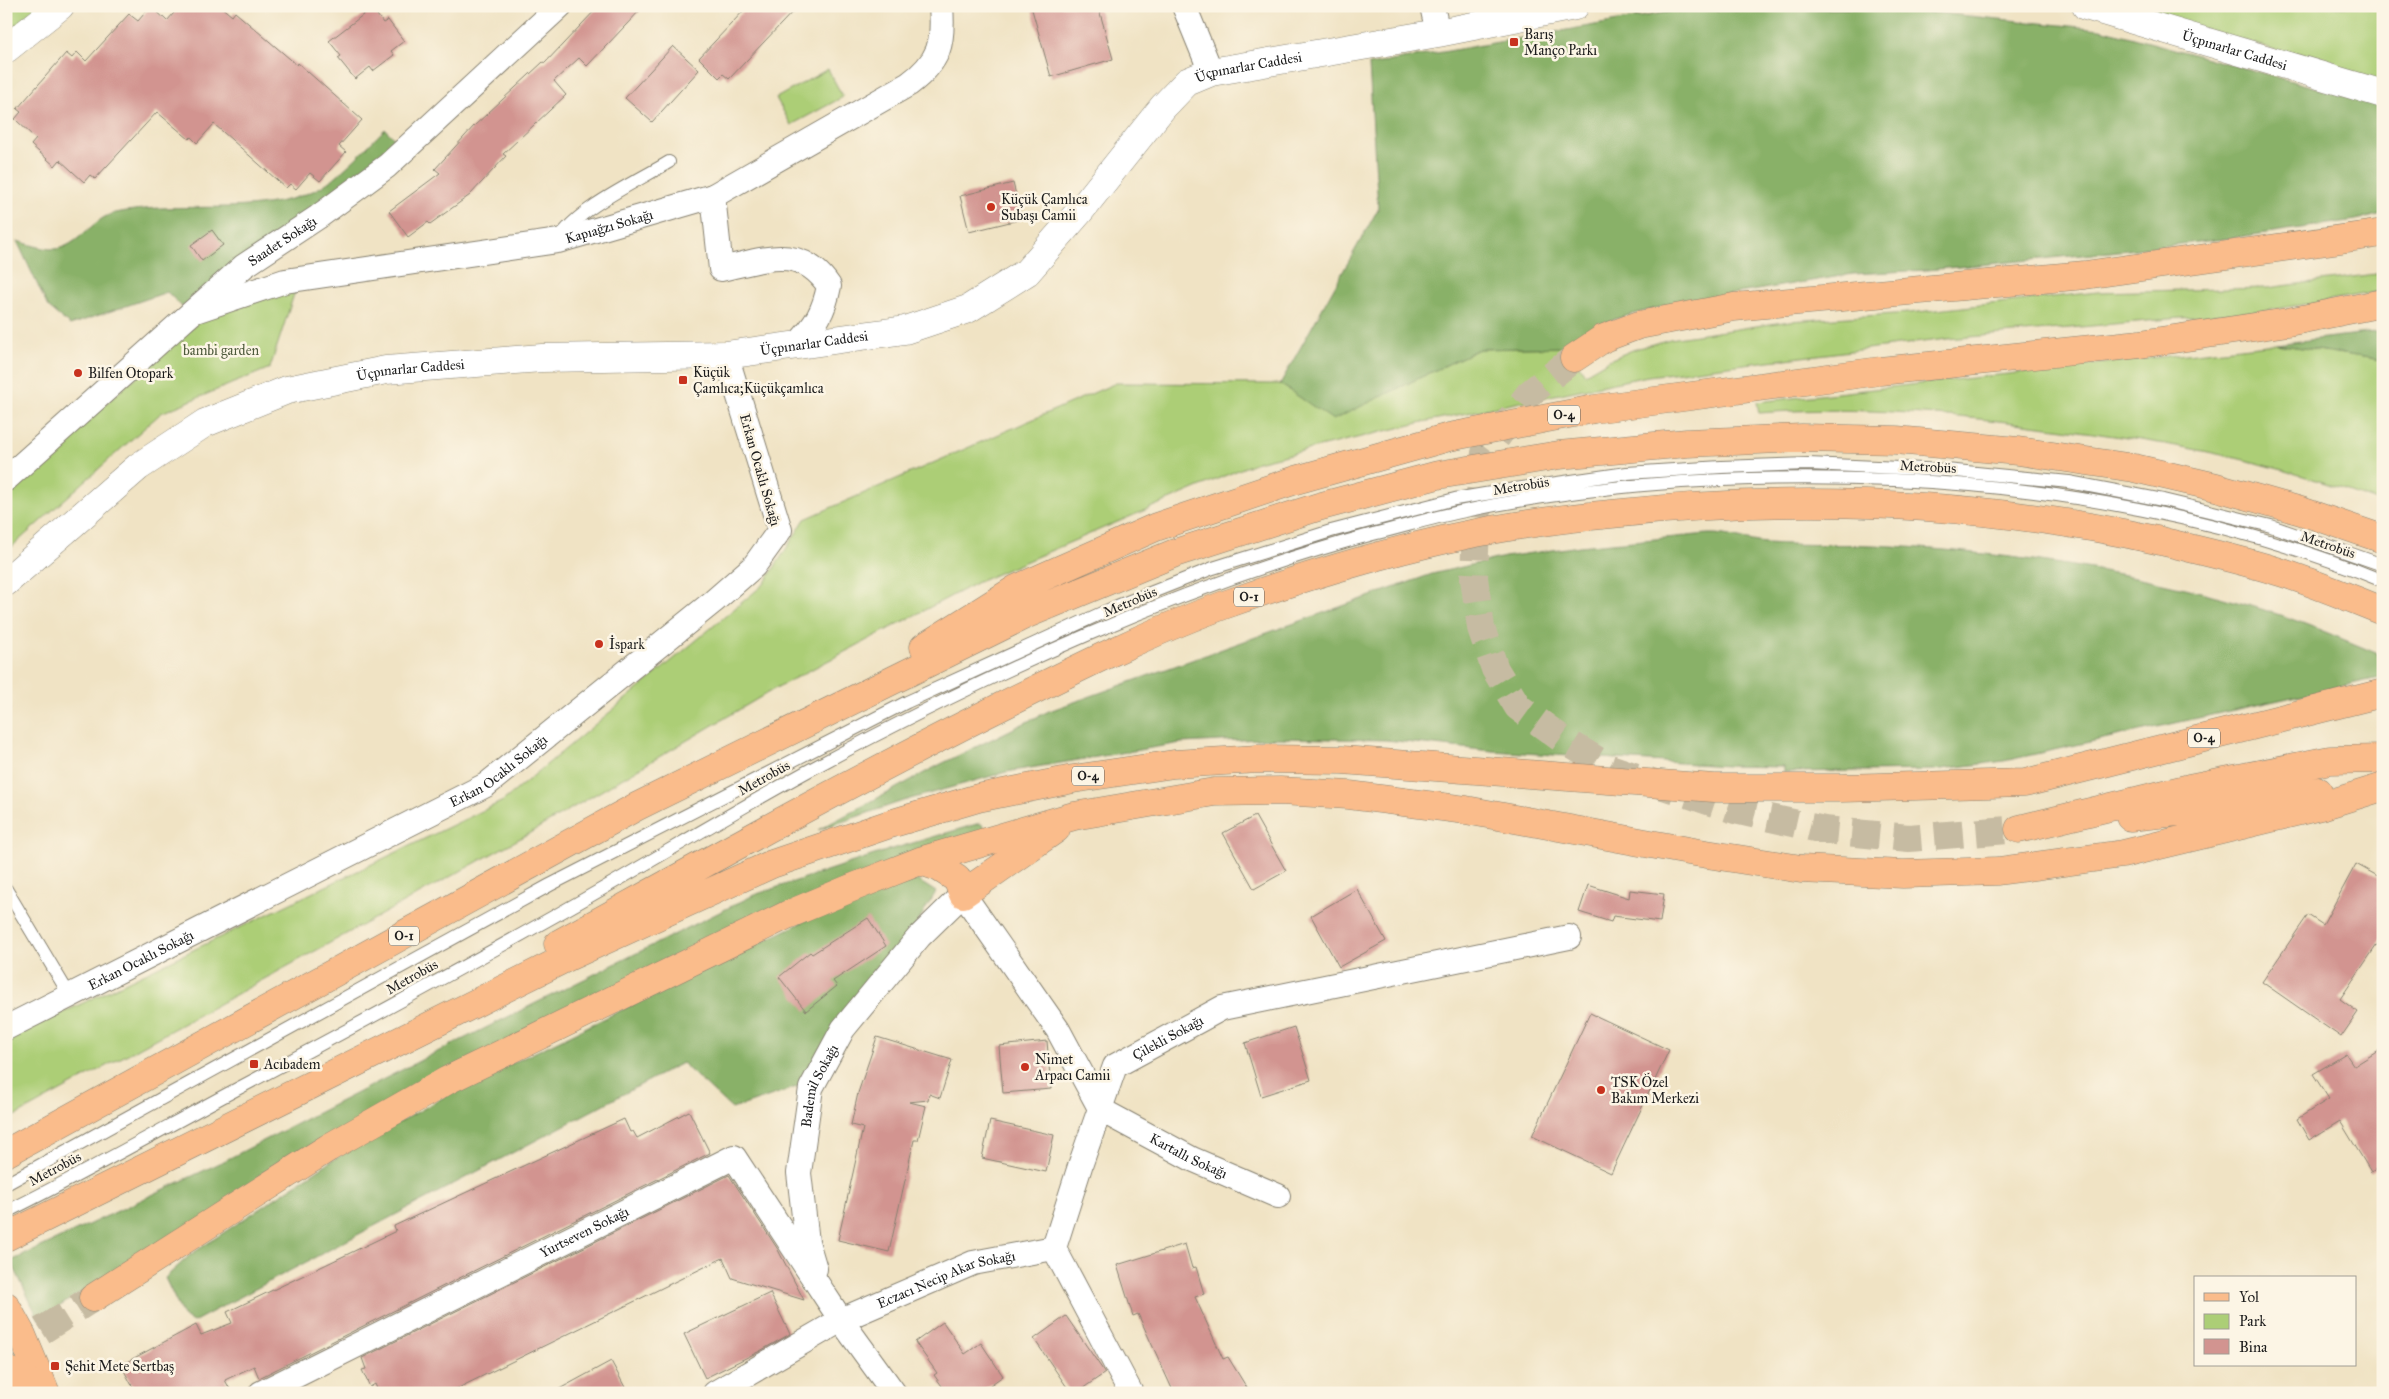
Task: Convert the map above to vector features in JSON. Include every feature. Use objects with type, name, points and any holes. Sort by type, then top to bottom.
[{"type":"main road","points":[[1574,358],[1604,338],[1639,324],[1725,308],[2085,275],[2383,233]]},
{"type":"main road","name":"O-4","points":[[804,722],[1016,589],[1156,527],[1296,480],[1449,437],[1594,409],[1880,371],[2140,344],[2288,322],[2383,303]]},
{"type":"main road","name":"O-1","points":[[6,1153],[636,807],[804,722],[1027,614],[1176,553],[1318,507],[1438,475],[1559,455],[1687,442],[1802,438],[1896,440],[2018,451],[2134,468],[2216,487],[2300,511],[2383,539]]},
{"type":"main road","name":"O-1","points":[[6,1237],[222,1130],[871,772],[1050,682],[1136,641],[1222,606],[1315,575],[1450,538],[1568,518],[1678,506],[1789,502],[1895,505],[1988,512],[2106,529],[2194,549],[2281,572],[2383,611]]},
{"type":"main road","name":"O-4","points":[[222,1130],[570,956],[772,864],[890,824],[969,801],[1073,778],[1174,764],[1268,759],[1342,760],[1714,788],[1842,788],[2025,782],[2383,693]]},
{"type":"main road","points":[[2383,759],[2321,762],[2189,788],[2019,829],[2196,810],[2318,791],[2383,776]]},
{"type":"main road","points":[[93,1298],[328,1148],[448,1080],[787,915],[920,861],[1074,816],[1214,792],[1280,791],[1339,794],[1466,810],[1801,869],[1903,874],[1998,871],[2123,854],[2325,805],[2383,787]]},
{"type":"main road","points":[[920,861],[938,867],[957,879],[963,894],[1074,816]]},
{"type":"main road","points":[[6,1306],[22,1335],[46,1393]]},
{"type":"main road","points":[[22,1335],[66,1393]]},
{"type":"main road","points":[[6,1370],[25,1379],[35,1393]]},
{"type":"street","points":[[6,49],[60,6]]},
{"type":"street","name":"Saadet Sokağı","points":[[6,480],[259,254],[318,217],[387,166],[560,6]]},
{"type":"street","name":"Kapıağzı Sokağı","points":[[194,311],[285,281],[558,241],[713,196],[909,84],[926,71],[934,60],[941,44],[943,29],[941,6]]},
{"type":"street","points":[[1184,6],[1212,72]]},
{"type":"street","points":[[1432,6],[1438,33]]},
{"type":"street","name":"Üçpınarlar Caddesi","points":[[6,582],[138,467],[206,423],[287,390],[386,370],[542,358],[726,354],[905,330],[968,309],[1027,272],[1080,211],[1163,107],[1187,82],[1212,72],[1438,33],[1574,6]]},
{"type":"street","name":"Üçpınarlar Caddesi","points":[[2086,6],[2383,94]]},
{"type":"street","points":[[713,196],[721,269],[781,257],[805,262],[820,272],[829,286],[825,308],[813,327],[798,344]]},
{"type":"street","name":"Erkan Ocaklı Sokağı","points":[[6,1028],[486,785],[714,601],[754,566],[780,530],[726,354]]},
{"type":"street","points":[[963,894],[1058,1030],[1101,1110]]},
{"type":"street","name":"Bademil Sokağı","points":[[841,1320],[813,1265],[807,1242],[799,1173],[811,1088],[843,1029],[920,937],[963,894]]},
{"type":"street","name":"Çilekli Sokağı","points":[[1054,1248],[1115,1066],[1222,1008],[1569,937]]},
{"type":"street","name":"Kartallı Sokağı","points":[[1101,1110],[1192,1159],[1278,1196]]},
{"type":"street","name":"Yurtseven Sokağı","points":[[261,1393],[734,1157],[841,1320]]},
{"type":"street","points":[[1054,1248],[1132,1393]]},
{"type":"street","name":"Eczacı Necip Akar Sokağı","points":[[716,1393],[841,1320],[973,1263],[1054,1248]]},
{"type":"street","points":[[841,1320],[894,1393]]},
{"type":"lane","points":[[558,241],[565,229],[584,213],[670,162]]},
{"type":"lane","name":"Metrobüs","points":[[6,1184],[550,885],[907,702],[1135,599],[1213,568],[1332,531],[1454,499],[1618,474],[1721,467],[1808,464],[1946,470],[2069,482],[2163,500],[2271,526],[2383,565]]},
{"type":"lane","name":"Metrobüs","points":[[6,1212],[563,912],[730,814],[822,764],[934,707],[1118,623],[1213,584],[1334,545],[1455,512],[1629,486],[1809,476],[1946,482],[2071,497],[2162,514],[2270,541],[2383,581]]},
{"type":"lane","points":[[6,889],[70,996]]},
{"type":"green space","points":[[6,6],[38,6],[6,33]]},
{"type":"green space","points":[[2128,6],[2383,6],[2383,82]]},
{"type":"green space","points":[[1886,8],[2101,29],[2383,106],[2383,214],[2356,220],[2225,239],[1927,270],[1853,274],[1672,304],[1615,319],[1567,347],[1479,349],[1333,420],[1280,384],[1378,209],[1369,65],[1674,11]]},
{"type":"green space","points":[[828,69],[843,97],[791,125],[776,98]]},
{"type":"green space","points":[[385,129],[398,142],[350,183],[182,307],[167,292],[70,325],[48,307],[17,241],[54,249],[70,244],[99,221],[115,213],[139,209],[266,204],[290,199],[323,186],[351,163]]},
{"type":"green space","points":[[2383,273],[2383,291],[2270,310],[1947,339],[1648,376],[1423,422],[1257,462],[978,582],[776,688],[528,834],[6,1121],[6,1040],[503,801],[764,584],[805,519],[1116,383],[1280,384],[1333,419],[1479,349],[1567,347],[1585,374],[1609,360],[1635,349],[1670,339],[1790,321],[1909,313],[2098,292],[2267,288]]},
{"type":"green space","name":"bambi garden","points":[[296,288],[270,368],[161,413],[6,552],[6,499],[36,465],[201,320]]},
{"type":"green space","points":[[2383,331],[2383,360],[2276,344]]},
{"type":"green space","points":[[2276,344],[2383,360],[2383,503],[2311,478],[2259,464],[2204,451],[2148,441],[2026,424],[1911,413],[1835,410],[1759,413],[1757,402]]},
{"type":"green space","points":[[1708,534],[1767,543],[1876,545],[1988,554],[2085,568],[2181,587],[2274,613],[2329,633],[2383,656],[2383,677],[2004,761],[1934,770],[1784,772],[1784,767],[1727,766],[1492,751],[1386,740],[1280,738],[1181,743],[1006,772],[903,801],[818,830],[939,765],[1049,711],[1432,574],[1505,557],[1580,546]]},
{"type":"green space","points":[[980,823],[988,830],[677,955],[104,1277],[39,1320],[11,1261],[220,1163],[427,1057],[754,895],[889,850]]},
{"type":"green space","points":[[917,880],[936,892],[823,1078],[732,1109],[682,1063],[193,1322],[183,1316],[165,1278],[190,1255],[331,1161],[453,1092],[848,900]]},
{"type":"building","points":[[151,6],[167,21],[180,6],[220,6],[232,16],[235,12],[297,65],[298,63],[362,120],[339,146],[346,152],[320,181],[310,173],[296,189],[290,184],[286,188],[214,124],[197,143],[191,137],[189,139],[157,112],[95,179],[90,175],[84,182],[60,160],[55,166],[31,145],[36,139],[15,119],[21,112],[17,109],[66,53],[72,58],[77,52],[86,61],[129,14],[138,21]]},
{"type":"building","points":[[599,6],[644,6],[587,66],[579,58],[554,81],[566,95],[503,154],[506,156],[470,195],[430,224],[428,222],[408,237],[389,211],[440,173],[435,169],[474,126],[543,62],[545,63]]},
{"type":"building","points":[[748,6],[798,6],[729,79],[723,74],[719,78],[699,58]]},
{"type":"building","points":[[1031,6],[1098,6],[1113,59],[1051,77]]},
{"type":"building","points":[[372,8],[383,23],[388,20],[404,41],[391,51],[394,55],[373,71],[370,67],[355,79],[338,58],[341,56],[329,41]]},
{"type":"building","points":[[673,46],[699,70],[652,122],[625,98]]},
{"type":"building","name":"Küçük Çamlıca Subaşı Camii","points":[[1013,183],[1022,219],[969,232],[960,196]]},
{"type":"building","points":[[212,230],[223,245],[202,261],[191,245]]},
{"type":"building","points":[[1255,816],[1286,871],[1254,889],[1223,833]]},
{"type":"building","points":[[2356,864],[2383,879],[2383,936],[2340,999],[2358,1012],[2341,1037],[2262,982],[2308,915],[2323,925]]},
{"type":"building","points":[[1588,885],[1629,898],[1630,890],[1664,894],[1660,922],[1613,916],[1611,922],[1579,912]]},
{"type":"building","points":[[1357,889],[1386,941],[1339,967],[1311,916]]},
{"type":"building","points":[[868,918],[886,946],[833,981],[837,986],[806,1011],[779,977],[810,952],[812,954]]},
{"type":"building","points":[[1590,1013],[1669,1050],[1611,1173],[1532,1136]]},
{"type":"building","points":[[1294,1027],[1311,1080],[1261,1096],[1245,1043]]},
{"type":"building","points":[[877,1037],[952,1060],[940,1098],[929,1094],[928,1100],[909,1102],[926,1106],[918,1140],[914,1140],[889,1252],[838,1240],[863,1128],[851,1125],[858,1093]]},
{"type":"building","name":"Nimet Arpacı Camii","points":[[1047,1041],[1051,1089],[1003,1093],[999,1046]]},
{"type":"building","points":[[2383,1048],[2383,1165],[2371,1172],[2340,1121],[2309,1140],[2297,1119],[2329,1099],[2313,1074],[2346,1054],[2354,1066]]},
{"type":"building","points":[[689,1111],[710,1153],[259,1378],[254,1366],[225,1380],[232,1393],[136,1393],[121,1365],[196,1325],[201,1335],[232,1323],[227,1312],[396,1231],[394,1226],[624,1119],[630,1132],[633,1131],[637,1138]]},
{"type":"building","points":[[990,1121],[1054,1135],[1046,1172],[982,1158]]},
{"type":"building","points":[[729,1175],[777,1248],[804,1300],[732,1278],[723,1258],[448,1393],[379,1393],[375,1384],[370,1387],[362,1370],[366,1369],[362,1358]]},
{"type":"building","points":[[1185,1244],[1192,1268],[1196,1267],[1204,1294],[1195,1297],[1223,1359],[1228,1357],[1250,1393],[1174,1393],[1138,1314],[1133,1316],[1117,1265]]},
{"type":"building","points":[[770,1293],[790,1334],[705,1378],[684,1334]]},
{"type":"building","points":[[1066,1316],[1105,1373],[1076,1393],[1071,1393],[1034,1339]]},
{"type":"building","points":[[943,1322],[965,1354],[981,1343],[1003,1376],[979,1393],[947,1393],[934,1375],[937,1373],[915,1342]]},
{"type":"building","points":[[611,1361],[628,1393],[552,1393]]},
{"type":"tunnel","points":[[1574,358],[1529,394],[1485,453],[1476,525],[1474,578],[1481,628],[1495,669],[1518,707],[1562,739],[1610,768],[1735,810],[1824,830],[1909,838],[2019,829]]},
{"type":"tunnel","points":[[6,1353],[93,1298]]},
{"type":"place","name":"Barış Manço Parkı","points":[[1514,42]]},
{"type":"place","name":"Küçük Çamlıca Subaşı Camii","points":[[991,207]]},
{"type":"place","name":"Bilfen Otopark","points":[[78,373]]},
{"type":"place","name":"Küçük Çamlıca;Küçükçamlıca","points":[[683,380]]},
{"type":"place","name":"İspark","points":[[599,644]]},
{"type":"place","name":"Acıbadem","points":[[254,1064]]},
{"type":"place","name":"Nimet Arpacı Camii","points":[[1025,1067]]},
{"type":"place","name":"TSK Özel Bakım Merkezi","points":[[1601,1090]]},
{"type":"place","name":"Şehit Mete Sertbaş","points":[[55,1366]]}]
